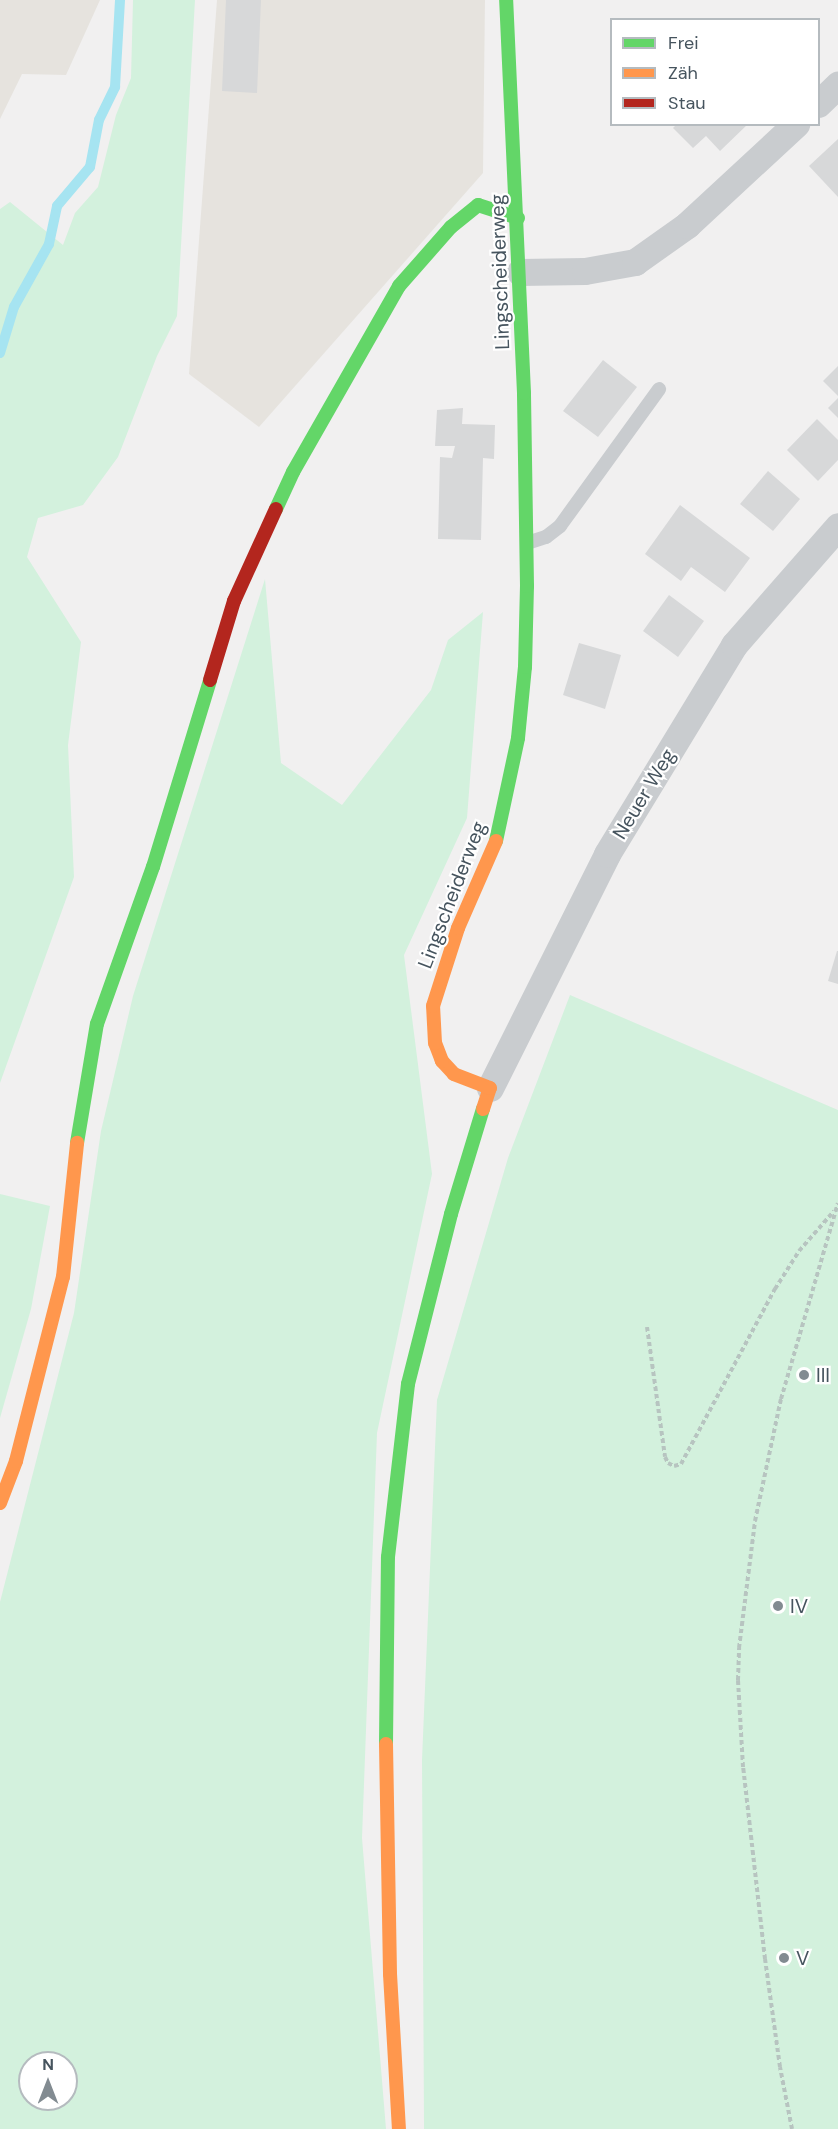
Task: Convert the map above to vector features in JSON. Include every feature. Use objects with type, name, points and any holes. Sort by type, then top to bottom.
[{"type":"street","name":"Lingscheiderweg","points":[[490,1088],[454,1074],[442,1061],[435,1043],[433,1006],[458,928],[496,843],[518,738],[525,667],[527,543],[520,272],[507,0]]},
{"type":"street","points":[[820,103],[838,85]]},
{"type":"street","points":[[520,272],[585,271],[635,261],[687,225],[794,126]]},
{"type":"street","points":[[0,1503],[16,1461],[63,1277],[78,1132],[97,1024],[153,867],[234,601],[293,472],[399,286],[451,227],[478,205],[518,218]]},
{"type":"street","name":"Neuer Weg","points":[[490,1088],[608,854],[734,645],[838,526]]},
{"type":"street","points":[[399,2129],[393,2061],[390,1974],[385,1664],[388,1557],[408,1384],[451,1214],[490,1088]]},
{"type":"lane","points":[[527,543],[546,537],[560,526],[659,389]]},
{"type":"path","points":[[647,1327],[665,1457],[668,1463],[674,1466],[681,1464],[775,1289],[799,1251],[837,1206]]},
{"type":"path","points":[[792,2129],[768,1980],[744,1779],[738,1680],[739,1648],[755,1521],[781,1400],[812,1302],[837,1206]]},
{"type":"shaded area","points":[[0,0],[100,0],[66,75],[22,74],[0,119]]},
{"type":"shaded area","points":[[217,0],[485,0],[483,173],[259,427],[189,374]]},
{"type":"green space","points":[[133,0],[195,0],[177,316],[157,356],[118,457],[83,505],[38,518],[27,557],[81,642],[68,745],[74,877],[0,1083],[0,209],[10,202],[63,245],[75,213],[98,187],[116,115],[131,78]]},
{"type":"green space","points":[[265,579],[281,763],[342,805],[431,690],[448,640],[483,612],[467,818],[404,955],[432,1174],[377,1433],[362,1838],[386,2129],[0,2129],[0,1602],[74,1313],[101,1131],[133,996]]},
{"type":"green space","points":[[570,995],[838,1110],[838,2129],[424,2129],[422,1760],[437,1400],[508,1158]]},
{"type":"green space","points":[[0,1194],[50,1206],[31,1309],[0,1418]]},
{"type":"building","points":[[226,0],[261,0],[257,93],[222,91]]},
{"type":"building","points":[[675,126],[746,126],[720,151],[706,136],[693,148],[673,128]]},
{"type":"building","points":[[838,139],[838,197],[809,166]]},
{"type":"building","points":[[603,360],[637,387],[598,437],[563,411]]},
{"type":"building","points":[[838,366],[838,396],[823,381]]},
{"type":"building","points":[[838,398],[838,418],[828,408]]},
{"type":"building","points":[[463,408],[462,424],[495,425],[494,459],[483,458],[481,540],[438,539],[440,457],[452,458],[455,446],[435,446],[437,410]]},
{"type":"building","points":[[817,419],[838,440],[838,460],[818,481],[787,450]]},
{"type":"building","points":[[768,471],[800,499],[773,531],[740,504]]},
{"type":"building","points":[[680,505],[750,558],[725,592],[691,567],[681,581],[645,554]]},
{"type":"building","points":[[669,595],[704,621],[678,657],[643,631]]},
{"type":"building","points":[[579,643],[621,655],[605,709],[563,695]]},
{"type":"building","points":[[838,951],[838,984],[828,981]]},
{"type":"waterway","points":[[0,353],[14,307],[49,244],[57,206],[90,167],[99,120],[115,87],[120,0]]},
{"type":"traffic: fast","points":[[496,841],[518,738],[525,667],[527,586],[524,393],[506,0]]},
{"type":"traffic: fast","points":[[276,509],[293,472],[399,286],[451,227],[478,205],[518,218]]},
{"type":"traffic: fast","points":[[77,1143],[97,1024],[153,867],[210,680]]},
{"type":"traffic: fast","points":[[386,1744],[388,1557],[408,1384],[451,1214],[483,1109]]},
{"type":"traffic: slow","points":[[483,1109],[490,1088],[454,1074],[442,1061],[435,1043],[433,1006],[458,928],[496,841]]},
{"type":"traffic: slow","points":[[0,1503],[16,1461],[63,1277],[77,1143]]},
{"type":"traffic: slow","points":[[386,1744],[390,1974],[399,2129]]},
{"type":"traffic: jam","points":[[210,680],[234,601],[276,509]]},
{"type":"place","name":"III","points":[[804,1375]]},
{"type":"place","name":"IV","points":[[778,1606]]},
{"type":"place","name":"V","points":[[784,1958]]}]
